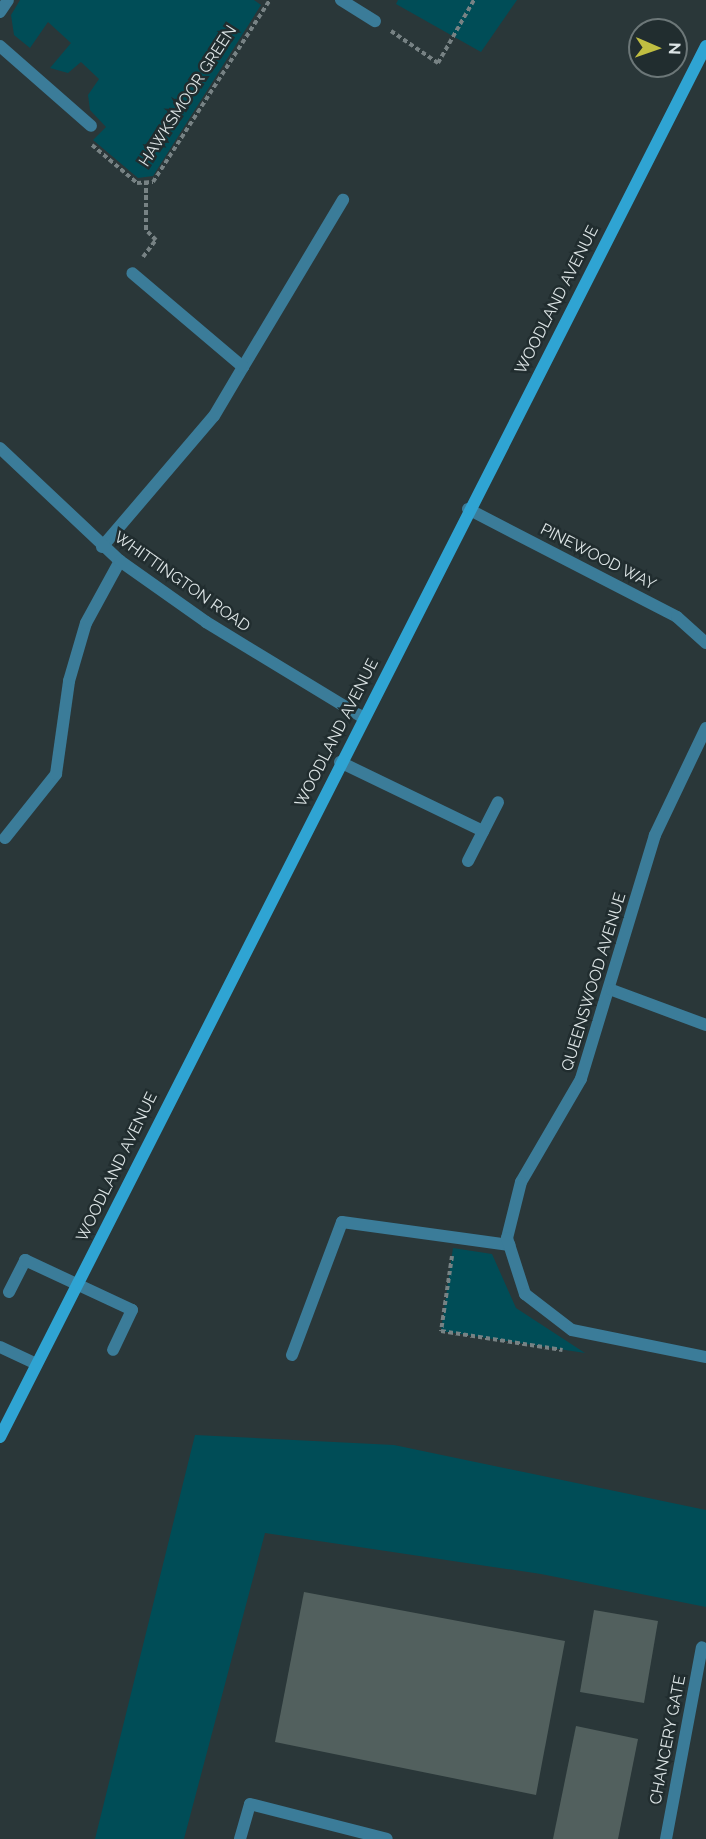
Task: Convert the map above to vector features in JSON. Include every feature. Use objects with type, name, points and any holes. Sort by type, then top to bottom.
[{"type":"street","points":[[0,12],[8,0]]},
{"type":"street","points":[[340,0],[375,21]]},
{"type":"street","points":[[0,46],[91,126]]},
{"type":"street","name":"WOODLAND AVENUE","points":[[0,1437],[36,1364],[80,1285],[468,509],[706,46]]},
{"type":"street","points":[[102,547],[214,416],[343,200]]},
{"type":"street","points":[[132,273],[243,368]]},
{"type":"street","name":"WHITTINGTON ROAD","points":[[1,449],[102,547],[120,561],[206,622],[364,718]]},
{"type":"street","name":"PINEWOOD WAY","points":[[468,509],[677,617],[706,643]]},
{"type":"street","points":[[5,838],[56,774],[69,681],[86,623],[120,561]]},
{"type":"street","name":"QUEENSWOOD AVENUE","points":[[706,728],[655,835],[612,990],[562,1121],[521,1182],[508,1217],[509,1245],[525,1294],[572,1330],[601,1338],[706,1358]]},
{"type":"street","points":[[340,762],[483,831]]},
{"type":"street","points":[[468,861],[498,802]]},
{"type":"street","points":[[612,990],[706,1025]]},
{"type":"street","points":[[292,1355],[342,1222],[509,1245]]},
{"type":"street","points":[[9,1292],[26,1260],[132,1310],[113,1350]]},
{"type":"street","points":[[0,1347],[36,1364]]},
{"type":"street","name":"CHANCERY GATE","points":[[666,1839],[702,1647]]},
{"type":"street","points":[[240,1839],[250,1804],[387,1839]]},
{"type":"path","name":"HAWKSMOOR GREEN","points":[[91,126],[92,145],[137,183],[153,182],[270,0]]},
{"type":"path","points":[[375,21],[438,63],[474,0]]},
{"type":"path","points":[[132,273],[156,240],[146,231],[146,182]]},
{"type":"path","points":[[454,1238],[441,1331],[585,1353],[601,1338]]},
{"type":"shaded area","points":[[20,0],[254,0],[261,5],[153,176],[138,178],[93,140],[106,127],[90,110],[88,95],[99,79],[81,62],[68,73],[50,68],[71,43],[48,22],[30,48],[14,35],[11,15]]},
{"type":"shaded area","points":[[398,0],[517,0],[481,52],[396,4]]},
{"type":"shaded area","points":[[453,1248],[492,1254],[516,1308],[585,1353],[441,1331]]},
{"type":"shaded area","points":[[195,1435],[394,1445],[706,1510],[706,1607],[541,1574],[265,1533],[184,1839],[95,1839]]},
{"type":"building","points":[[304,1592],[565,1641],[536,1795],[275,1742]]},
{"type":"building","points":[[594,1610],[658,1621],[644,1703],[580,1692]]},
{"type":"building","points":[[576,1726],[638,1739],[618,1839],[553,1839]]}]
